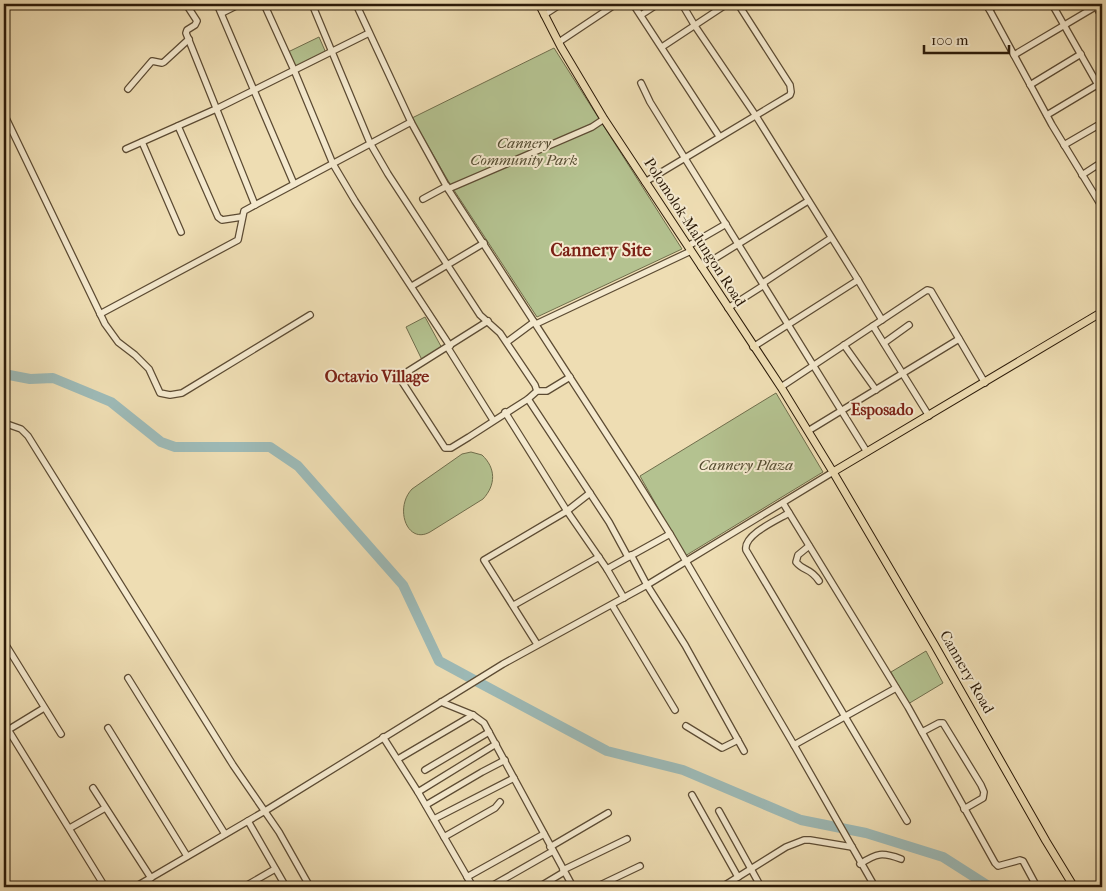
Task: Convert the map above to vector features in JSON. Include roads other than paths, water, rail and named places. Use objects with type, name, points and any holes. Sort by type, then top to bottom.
[{"type":"main road","name":"Polomolok-Malungon Road","points":[[539,4],[604,119],[781,387],[833,472]]},
{"type":"main road","points":[[833,472],[1102,312]]},
{"type":"main road","name":"Cannery Road","points":[[833,472],[924,626],[1046,842],[1074,887]]},
{"type":"street","points":[[186,4],[196,21],[186,31],[255,205]]},
{"type":"street","points":[[217,4],[294,184]]},
{"type":"street","points":[[222,13],[240,4]]},
{"type":"street","points":[[264,4],[333,164],[412,286],[493,420]]},
{"type":"street","points":[[312,4],[370,144],[480,315],[507,342],[537,391]]},
{"type":"street","points":[[356,4],[410,122],[448,187],[670,534],[874,887]]},
{"type":"street","points":[[544,15],[561,4]]},
{"type":"street","points":[[559,42],[616,4]]},
{"type":"street","points":[[633,4],[719,136]]},
{"type":"street","points":[[641,15],[658,4]]},
{"type":"street","points":[[682,4],[756,116],[882,320]]},
{"type":"street","points":[[662,47],[727,4]]},
{"type":"street","points":[[646,182],[719,136],[790,95],[791,89],[738,4]]},
{"type":"street","points":[[998,4],[987,6],[1064,145],[1101,203]]},
{"type":"street","points":[[1052,4],[1100,83],[1102,92]]},
{"type":"street","points":[[1014,55],[1098,5],[1102,17]]},
{"type":"street","points":[[126,149],[216,109],[369,32]]},
{"type":"street","points":[[128,89],[152,61],[164,62],[189,39]]},
{"type":"street","points":[[1030,85],[1081,54]]},
{"type":"street","points":[[641,83],[650,102],[867,452]]},
{"type":"street","points":[[1047,115],[1100,83]]},
{"type":"street","points":[[4,114],[110,333],[149,369],[160,393],[170,395],[182,393],[208,379],[310,315]]},
{"type":"street","points":[[423,199],[592,127],[604,119]]},
{"type":"street","points":[[100,314],[238,240],[245,210],[410,122]]},
{"type":"street","points":[[1064,145],[1102,123]]},
{"type":"street","points":[[178,126],[218,218],[224,220],[242,217]]},
{"type":"street","points":[[142,142],[180,232]]},
{"type":"street","points":[[1082,174],[1102,162]]},
{"type":"street","points":[[701,267],[808,201]]},
{"type":"street","points":[[507,342],[535,323],[689,248],[726,224]]},
{"type":"street","points":[[728,308],[831,238]]},
{"type":"street","points":[[412,286],[484,244]]},
{"type":"street","points":[[753,347],[858,280]]},
{"type":"street","points":[[781,387],[925,290],[929,290],[985,383]]},
{"type":"street","points":[[488,321],[399,377],[445,448],[450,448],[528,399],[537,391],[547,391],[570,377]]},
{"type":"street","points":[[884,343],[909,325]]},
{"type":"street","points":[[873,326],[929,416]]},
{"type":"street","points":[[808,431],[959,339]]},
{"type":"street","points":[[844,346],[876,390]]},
{"type":"street","points":[[528,399],[609,522],[685,645],[744,751]]},
{"type":"street","points":[[505,412],[624,598]]},
{"type":"street","points":[[4,423],[21,429],[28,436],[233,765],[265,811],[310,887]]},
{"type":"street","points":[[135,887],[265,811],[483,676],[537,644],[647,585],[833,472]]},
{"type":"street","points":[[537,644],[484,560],[567,511],[590,493]]},
{"type":"street","points":[[783,503],[922,732],[996,865],[1023,861],[1037,887]]},
{"type":"street","points":[[789,513],[754,534],[746,543],[746,550],[907,821]]},
{"type":"street","points":[[607,569],[670,534]]},
{"type":"street","points":[[809,546],[798,555],[796,562],[812,571],[820,581]]},
{"type":"street","points":[[514,606],[599,557]]},
{"type":"street","points":[[612,605],[675,710]]},
{"type":"street","points":[[4,642],[61,734]]},
{"type":"street","points":[[128,678],[225,834]]},
{"type":"street","points":[[794,746],[896,688]]},
{"type":"street","points":[[441,702],[479,718],[489,732],[573,887]]},
{"type":"street","points":[[8,730],[44,708]]},
{"type":"street","points":[[398,759],[472,715]]},
{"type":"street","points":[[922,732],[939,723],[943,723],[981,785],[984,792],[982,799],[964,809]]},
{"type":"street","points":[[4,724],[106,887]]},
{"type":"street","points":[[686,726],[722,748],[738,740]]},
{"type":"street","points":[[108,728],[187,856]]},
{"type":"street","points":[[425,770],[489,732]]},
{"type":"street","points":[[383,737],[426,805],[473,887]]},
{"type":"street","points":[[418,792],[496,744]]},
{"type":"street","points":[[426,805],[504,760]]},
{"type":"street","points":[[434,820],[514,778]]},
{"type":"street","points":[[93,788],[129,842],[150,878]]},
{"type":"street","points":[[692,795],[738,877]]},
{"type":"street","points":[[444,837],[495,808],[500,802]]},
{"type":"street","points":[[70,828],[105,808]]},
{"type":"street","points":[[719,811],[762,887]]},
{"type":"street","points":[[490,887],[608,813]]},
{"type":"street","points":[[248,821],[286,887]]},
{"type":"street","points":[[467,877],[544,834]]},
{"type":"street","points":[[539,887],[563,871],[627,839]]},
{"type":"street","points":[[722,887],[786,848],[804,840],[852,847]]},
{"type":"street","points":[[860,864],[879,854],[890,854],[901,859]]},
{"type":"street","points":[[596,887],[640,866]]},
{"type":"street","points":[[244,887],[275,869]]},
{"type":"waterway","points":[[4,374],[30,379],[53,378],[111,402],[161,442],[175,447],[270,447],[298,466],[403,585],[439,661],[607,751],[683,770],[801,820],[866,833],[943,857],[990,887]]},
{"type":"district","name":"Cannery Site","points":[[601,250]]},
{"type":"district","name":"Octavio Village","points":[[377,376]]},
{"type":"district","name":"Esposado","points":[[882,409]]},
{"type":"park label","name":"Cannery Community Park","points":[[524,152]]},
{"type":"park label","name":"Cannery Plaza","points":[[746,465]]}]
